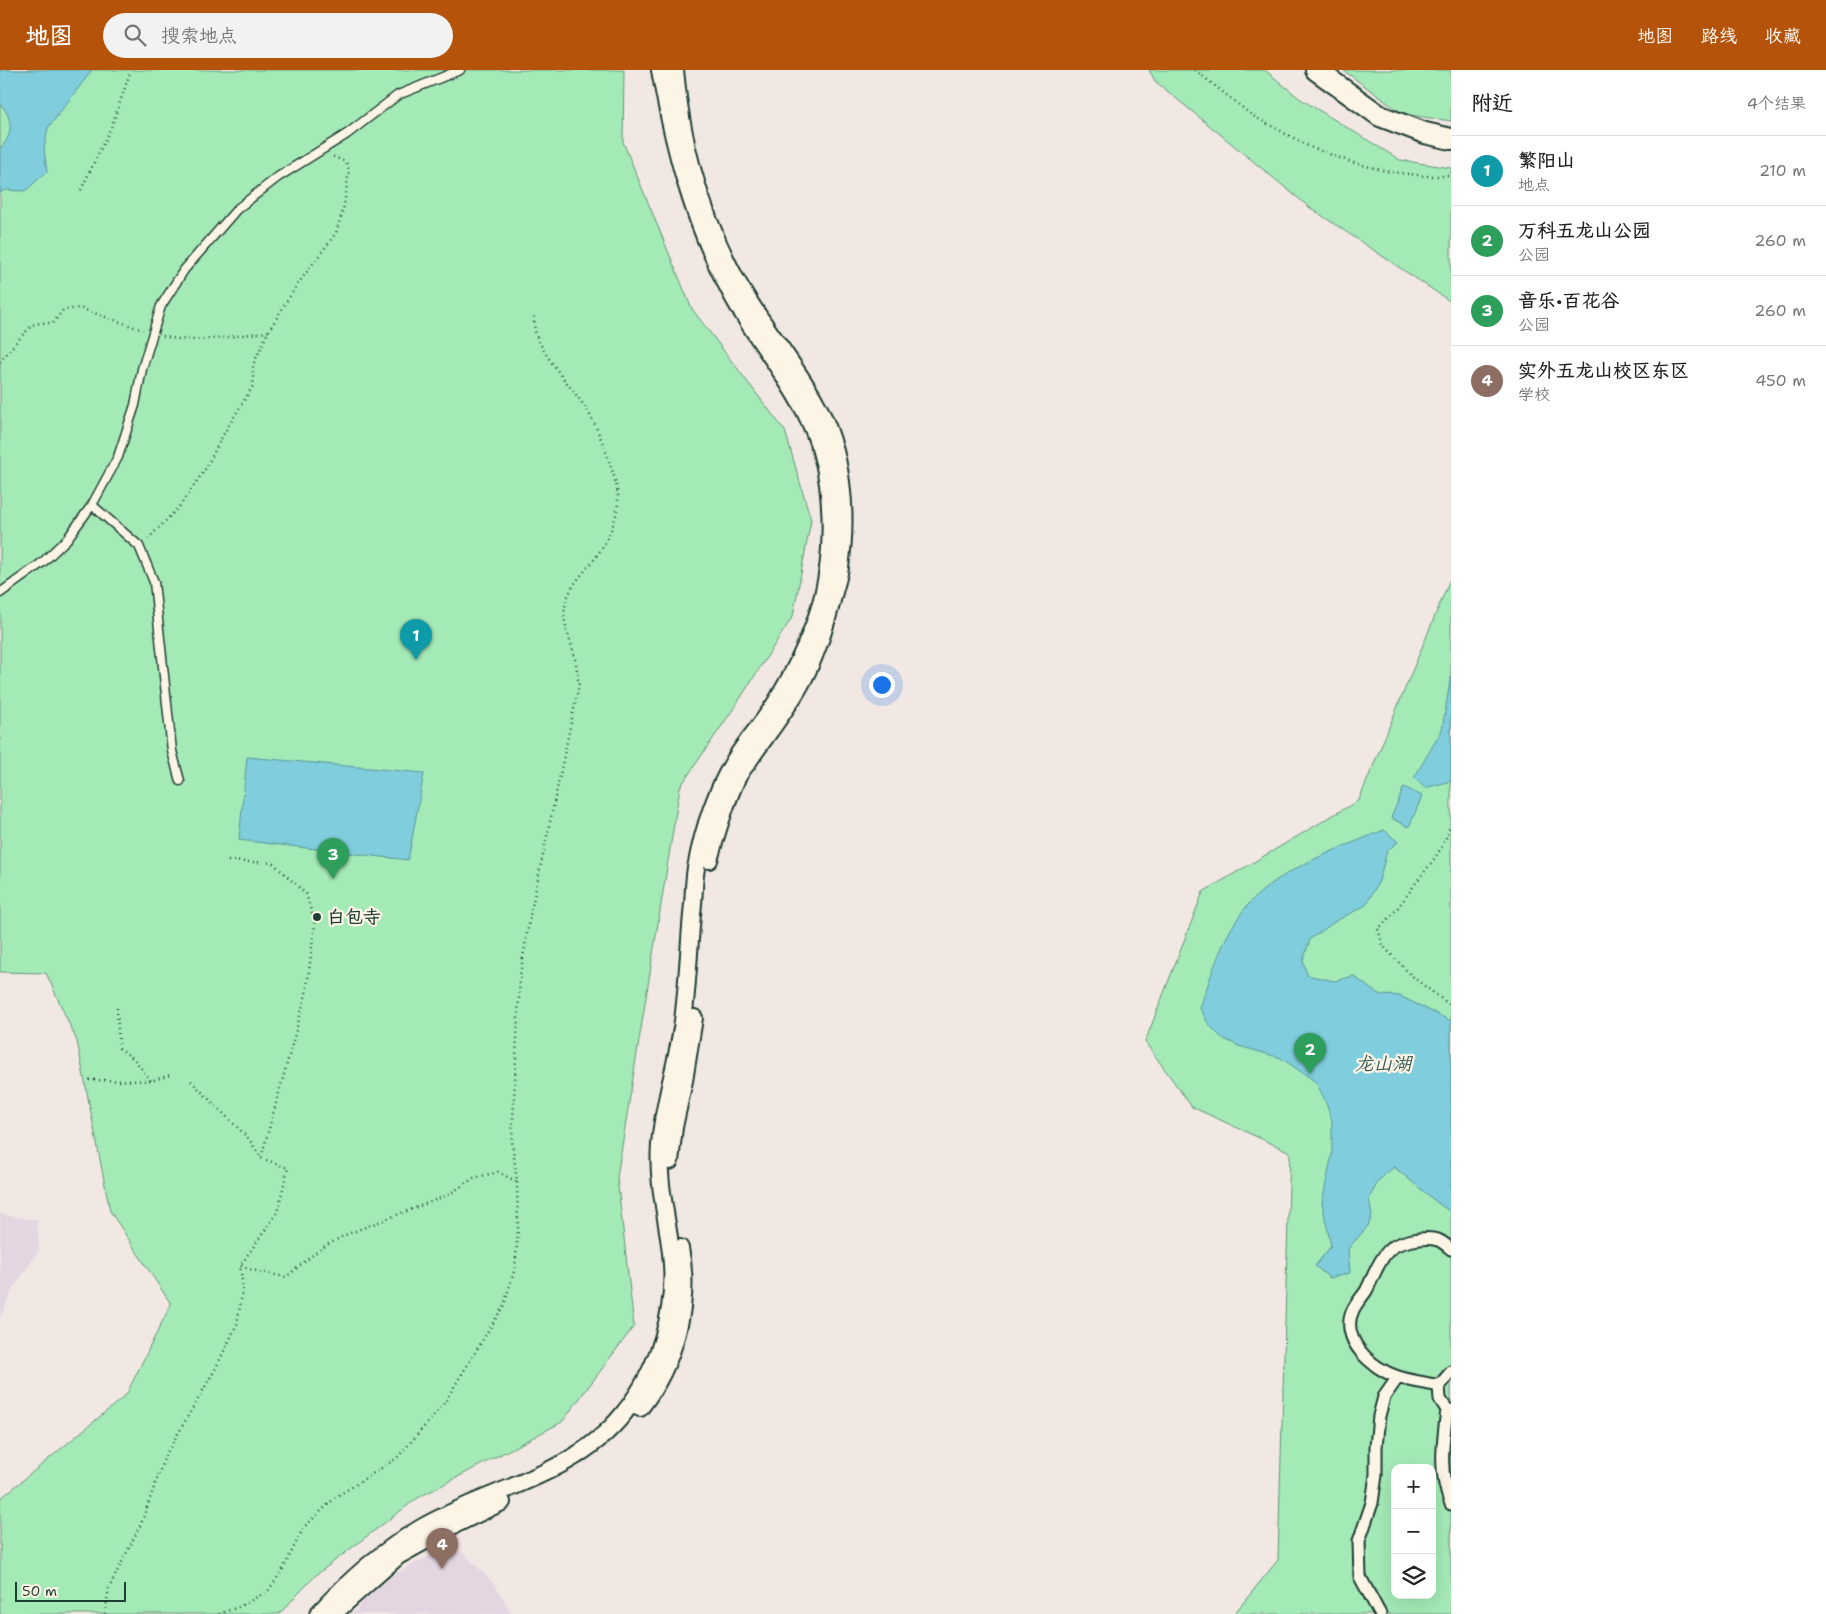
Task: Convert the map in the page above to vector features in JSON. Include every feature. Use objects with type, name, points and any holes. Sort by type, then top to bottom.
[{"type":"street","points":[[318,1614],[342,1587],[368,1564],[423,1526],[549,1470],[581,1453],[622,1416],[646,1380],[665,1336],[670,1310],[671,1254],[659,1172],[660,1147],[662,1125],[682,1025],[696,868],[708,819],[722,784],[736,759],[776,702],[803,653],[823,598],[832,542],[825,465],[815,431],[789,382],[746,320],[716,265],[690,200],[680,166],[671,131],[660,70]]},
{"type":"street","points":[[333,1614],[398,1556],[459,1522],[561,1476],[604,1449],[621,1433],[658,1383],[673,1348],[678,1327],[684,1279],[674,1210],[670,1155],[694,1020],[706,870],[725,806],[738,777],[799,688],[821,641],[840,569],[843,544],[843,509],[835,454],[817,404],[746,297],[734,275],[698,191],[682,121],[675,70]]},
{"type":"street","points":[[1316,70],[1380,116],[1425,133],[1451,138]]},
{"type":"street","points":[[1439,1386],[1398,1377],[1373,1365],[1352,1339],[1350,1319],[1353,1310],[1365,1293],[1389,1249],[1398,1244],[1420,1239],[1438,1240],[1451,1249]]},
{"type":"street","points":[[1451,1372],[1439,1386],[1440,1399],[1449,1410],[1442,1466],[1446,1492],[1451,1504]]},
{"type":"street","points":[[1380,1614],[1360,1577],[1359,1541],[1372,1503],[1376,1475],[1379,1416],[1384,1397],[1398,1377]]},
{"type":"lane","points":[[0,592],[43,562],[67,540],[92,505],[118,457],[135,405],[142,369],[161,306],[184,270],[237,209],[278,177],[347,134],[398,95],[460,70]]},
{"type":"lane","points":[[92,505],[139,546],[154,582],[172,751],[180,781]]},
{"type":"path","points":[[80,190],[112,125],[131,70]]},
{"type":"path","points":[[1195,70],[1253,116],[1310,146],[1351,162],[1386,172],[1425,176],[1451,176]]},
{"type":"path","points":[[139,546],[179,507],[206,468],[253,386],[254,365],[268,332],[297,285],[336,233],[344,206],[350,170],[346,162],[320,150]]},
{"type":"path","points":[[0,362],[5,354],[32,326],[53,323],[63,310],[80,308],[173,339],[198,339],[268,332]]},
{"type":"path","points":[[219,1614],[241,1606],[268,1591],[282,1571],[304,1527],[336,1497],[397,1458],[443,1405],[504,1305],[515,1268],[518,1230],[517,1182],[512,1142],[520,975],[530,916],[579,685],[574,654],[565,627],[565,607],[574,583],[593,561],[607,539],[618,496],[599,434],[588,412],[541,345],[534,329],[534,316]]},
{"type":"path","points":[[1451,823],[1447,839],[1438,856],[1394,915],[1378,929],[1383,946],[1414,978],[1451,1006]]},
{"type":"path","points":[[228,861],[273,863],[306,894],[315,924],[306,994],[261,1158]]},
{"type":"path","points":[[117,1008],[119,1048],[134,1059],[151,1081]]},
{"type":"path","points":[[89,1080],[151,1081],[170,1075]]},
{"type":"path","points":[[106,1614],[109,1588],[141,1524],[166,1456],[216,1368],[237,1324],[243,1288],[240,1266],[277,1213],[288,1168],[261,1158],[249,1139],[191,1081]]},
{"type":"path","points":[[240,1266],[286,1277],[320,1249],[345,1235],[448,1195],[474,1178],[498,1172],[517,1182]]},
{"type":"shaded area","points":[[0,1213],[37,1220],[39,1250],[12,1291],[0,1318]]},
{"type":"shaded area","points":[[452,1544],[468,1557],[495,1585],[512,1614],[352,1614],[382,1581]]},
{"type":"green space","points":[[0,70],[624,70],[623,142],[692,309],[785,431],[811,520],[793,616],[680,787],[617,1177],[634,1326],[562,1422],[416,1499],[316,1575],[279,1614],[0,1614],[0,1499],[126,1395],[171,1304],[110,1211],[77,1041],[46,973],[0,972]]},
{"type":"green space","points":[[1149,70],[1265,70],[1299,98],[1400,160],[1451,168],[1451,302],[1309,207],[1155,81]]},
{"type":"green space","points":[[1343,70],[1451,70],[1451,121],[1403,114]]},
{"type":"green space","points":[[1451,577],[1451,1614],[1234,1614],[1278,1560],[1290,1152],[1192,1107],[1145,1042],[1203,892],[1359,800]]},
{"type":"water","points":[[0,70],[92,70],[48,128],[44,149],[47,172],[25,191],[5,190],[0,193],[0,148],[8,138],[10,126],[7,115],[0,104]]},
{"type":"water","points":[[1451,675],[1451,781],[1425,788],[1414,778],[1442,730]]},
{"type":"water","points":[[247,757],[424,773],[408,860],[239,840]]},
{"type":"water","points":[[1404,787],[1422,796],[1409,827],[1391,818]]},
{"type":"water","name":"龙山湖","points":[[1384,830],[1398,842],[1387,851],[1379,881],[1366,905],[1336,921],[1310,939],[1303,961],[1307,975],[1334,981],[1354,976],[1382,995],[1400,996],[1451,1021],[1451,1212],[1394,1167],[1379,1180],[1369,1199],[1372,1215],[1368,1226],[1348,1249],[1350,1273],[1330,1278],[1315,1266],[1331,1246],[1322,1203],[1332,1154],[1332,1121],[1325,1100],[1316,1082],[1281,1058],[1239,1046],[1222,1038],[1209,1025],[1200,1008],[1225,941],[1239,916],[1261,892],[1293,870],[1330,852]]},
{"type":"place","name":"繁阳山","points":[[416,660]]},
{"type":"place","name":"音乐·百花谷","points":[[333,879]]},
{"type":"place","name":"白包寺","points":[[317,917]]},
{"type":"place","name":"万科五龙山公园","points":[[1310,1074]]},
{"type":"place","name":"实外五龙山校区东区","points":[[442,1569]]}]
